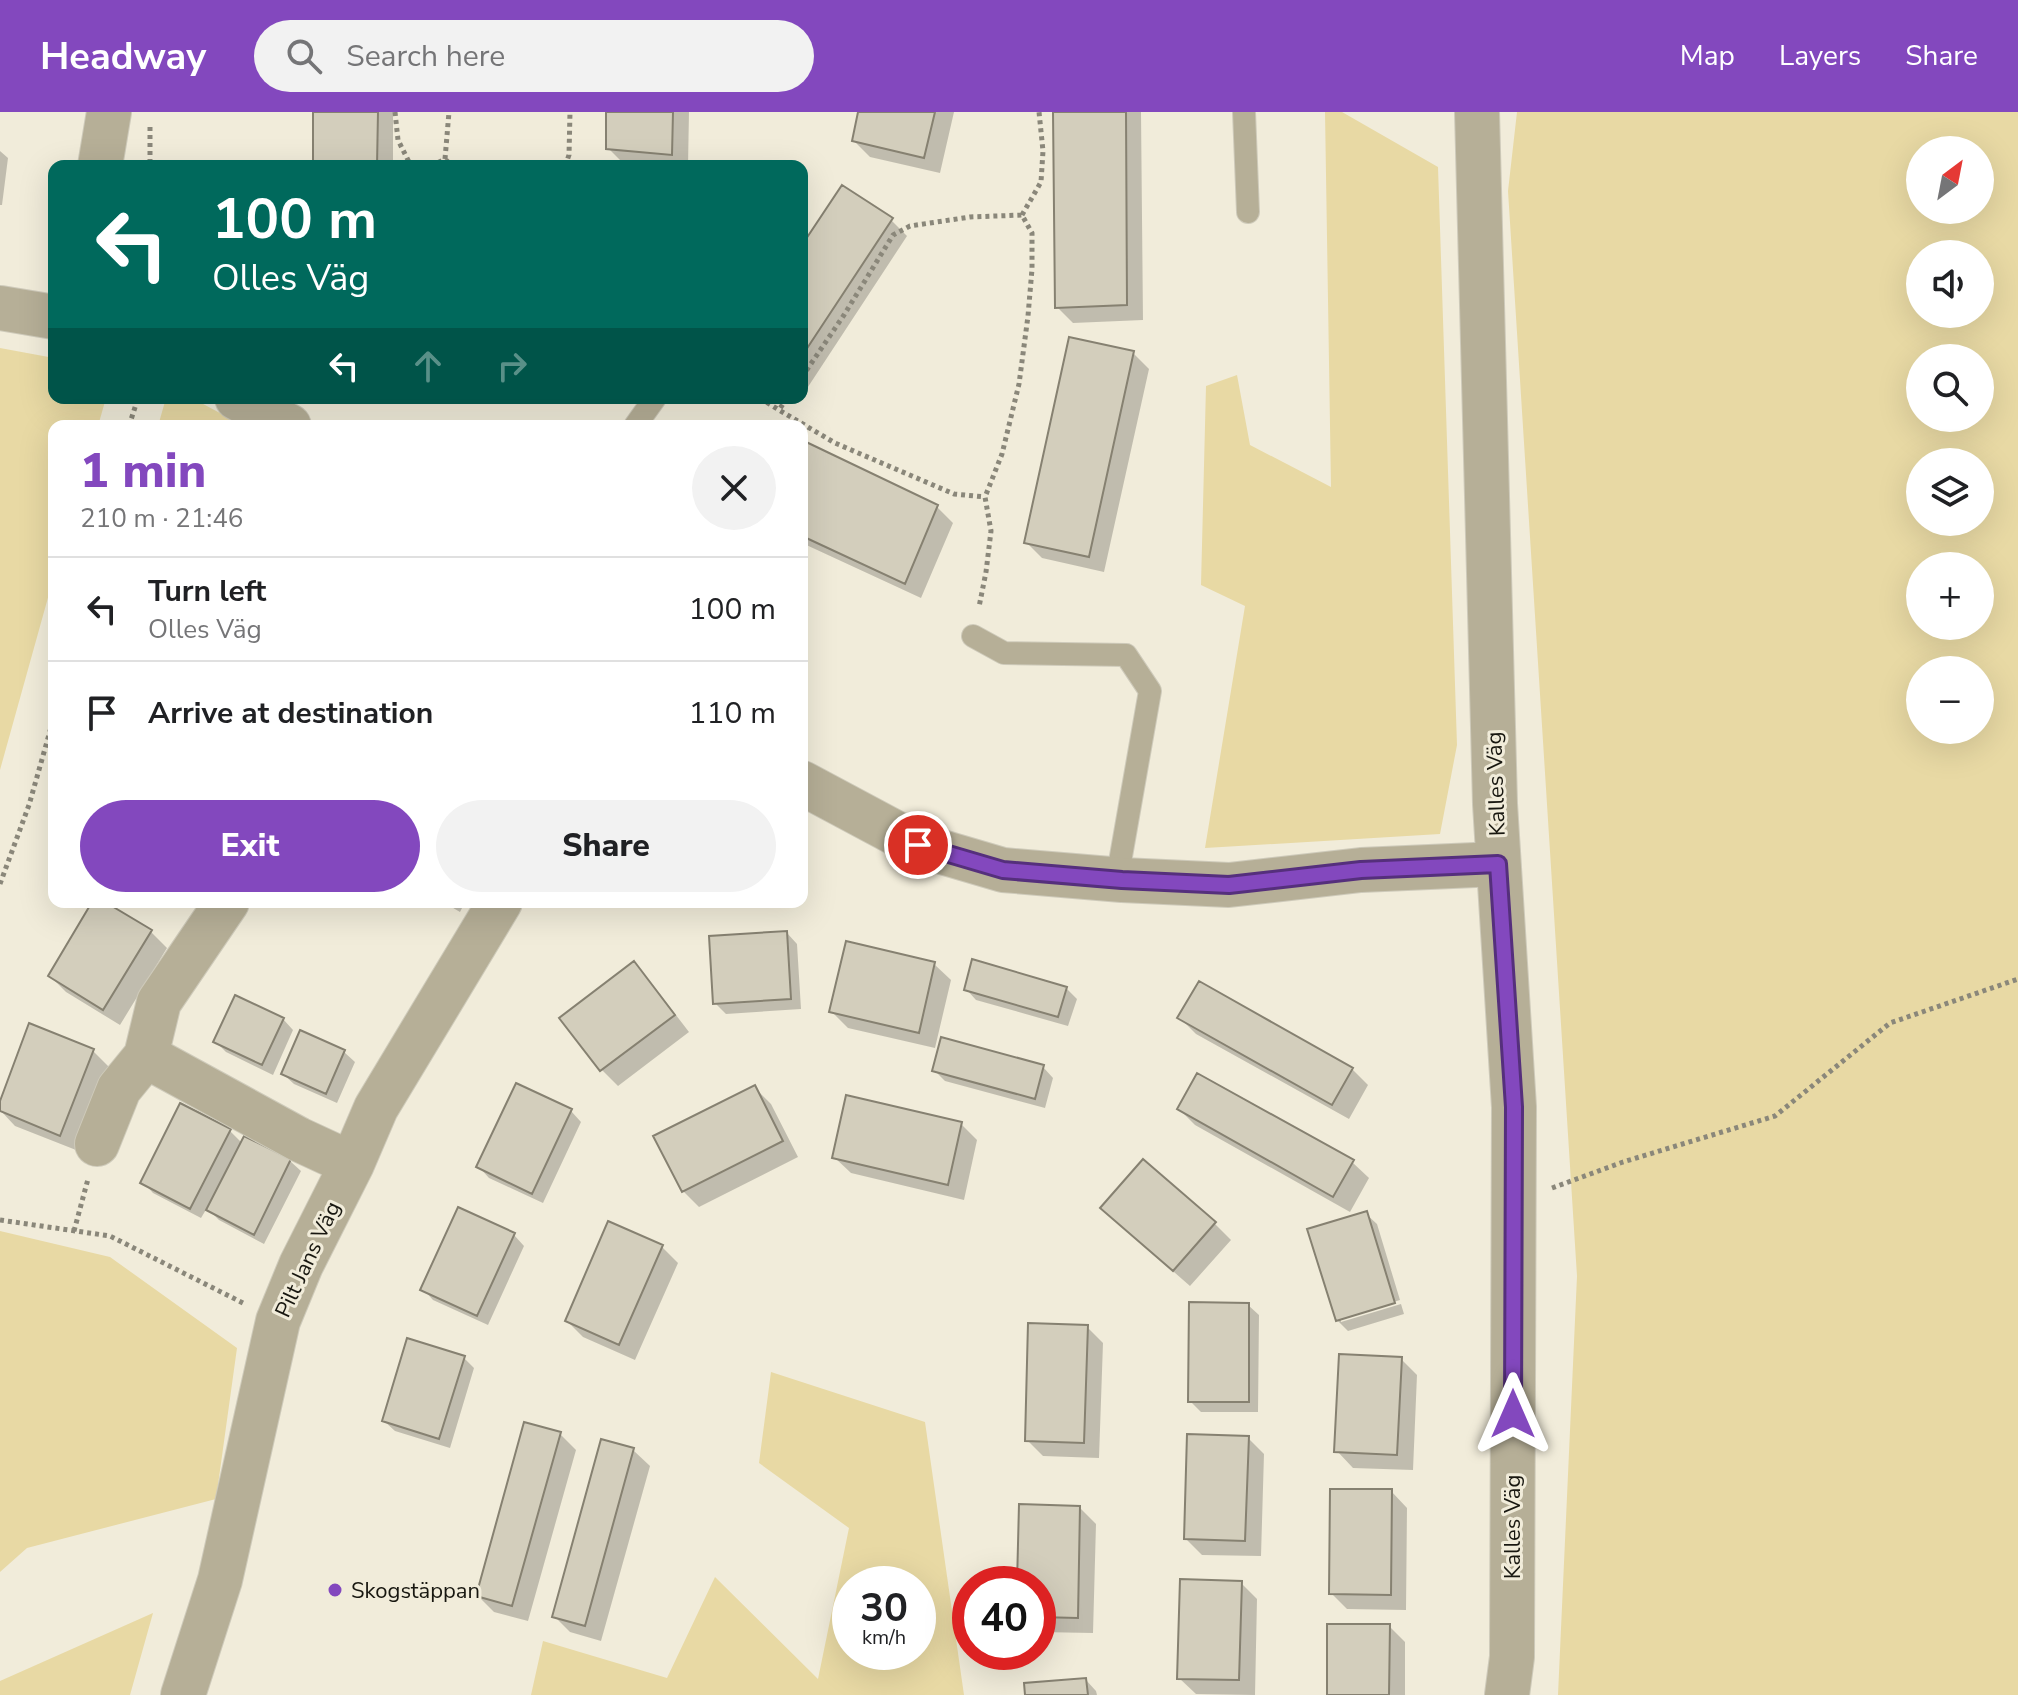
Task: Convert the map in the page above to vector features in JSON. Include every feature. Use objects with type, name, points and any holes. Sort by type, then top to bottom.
[{"type":"street","points":[[101,160],[109,112]]},
{"type":"street","name":"Kalles Väg","points":[[1477,112],[1498,864],[1514,1107],[1512,1657],[1507,1695]]},
{"type":"street","points":[[0,308],[48,316]]},
{"type":"street","points":[[248,404],[278,420]]},
{"type":"street","points":[[808,786],[918,845],[1003,870],[1229,885],[1361,870],[1498,864]]},
{"type":"street","points":[[97,1144],[119,1089],[146,1056],[159,1002],[223,908]]},
{"type":"street","name":"Pilt Jans Väg","points":[[183,1695],[220,1580],[278,1321],[301,1265],[352,1164],[376,1108],[496,908]]},
{"type":"street","points":[[146,1056],[298,1139],[352,1164]]},
{"type":"lane","points":[[1244,112],[1248,212]]},
{"type":"lane","points":[[973,636],[1004,653],[1126,655],[1150,691],[1117,879]]},
{"type":"path","points":[[395,112],[398,140],[408,160]]},
{"type":"path","points":[[445,159],[449,112]]},
{"type":"path","points":[[567,160],[570,112]]},
{"type":"path","points":[[1022,215],[1041,182],[1043,151],[1039,112]]},
{"type":"path","points":[[150,126],[150,160]]},
{"type":"path","points":[[808,368],[893,235],[910,226],[970,217],[1022,215]]},
{"type":"path","points":[[973,636],[991,531],[985,497],[1002,454],[1023,357],[1032,269],[1032,233],[1022,215]]},
{"type":"path","points":[[770,404],[796,420]]},
{"type":"path","points":[[779,410],[783,404]]},
{"type":"path","points":[[808,427],[835,443],[954,494],[985,497]]},
{"type":"path","points":[[0,884],[29,805],[48,738]]},
{"type":"path","points":[[1514,1201],[1623,1162],[1775,1116],[1890,1023],[2018,979]]},
{"type":"path","points":[[74,1231],[97,1144]]},
{"type":"path","points":[[0,1220],[110,1236],[278,1321]]},
{"type":"shaded area","points":[[1325,112],[1342,112],[1438,167],[1457,745],[1440,834],[1205,848],[1245,606],[1201,585],[1206,386],[1237,375],[1250,445],[1331,487]]},
{"type":"shaded area","points":[[1517,112],[2018,112],[2018,1695],[1558,1695],[1577,1276],[1508,191]]},
{"type":"shaded area","points":[[0,348],[48,357],[48,404],[104,404],[100,420],[48,420],[48,598],[0,770]]},
{"type":"shaded area","points":[[164,404],[203,404],[233,420],[160,420]]},
{"type":"shaded area","points":[[0,1231],[110,1257],[237,1348],[216,1499],[27,1548],[0,1572]]},
{"type":"shaded area","points":[[771,1372],[925,1422],[952,1611],[952,1670],[960,1670],[964,1695],[531,1695],[543,1641],[667,1678],[715,1577],[818,1679],[832,1611],[832,1670],[936,1670],[936,1566],[841,1566],[849,1528],[759,1463]]},
{"type":"shaded area","points":[[153,1613],[130,1695],[0,1695],[0,1681]]},
{"type":"building","points":[[313,112],[378,112],[377,160],[313,160]]},
{"type":"building","points":[[606,112],[673,112],[672,155],[606,149]]},
{"type":"building","points":[[858,112],[935,112],[924,158],[852,141]]},
{"type":"building","points":[[1053,112],[1126,112],[1127,305],[1055,308]]},
{"type":"building","points":[[842,185],[893,218],[808,347],[808,236]]},
{"type":"building","points":[[1069,337],[1134,351],[1089,557],[1024,543]]},
{"type":"building","points":[[808,443],[938,505],[905,584],[808,539]]},
{"type":"building","points":[[88,908],[115,908],[152,930],[103,1010],[48,976]]},
{"type":"building","points":[[787,931],[791,999],[713,1004],[709,936]]},
{"type":"building","points":[[846,941],[935,962],[919,1033],[829,1012]]},
{"type":"building","points":[[972,959],[1067,987],[1058,1017],[964,990]]},
{"type":"building","points":[[634,961],[675,1015],[600,1071],[559,1018]]},
{"type":"building","points":[[1199,981],[1353,1068],[1332,1105],[1177,1018]]},
{"type":"building","points":[[235,995],[284,1018],[262,1065],[213,1042]]},
{"type":"building","points":[[29,1023],[94,1049],[60,1136],[0,1111],[0,1101]]},
{"type":"building","points":[[300,1030],[345,1050],[326,1094],[281,1074]]},
{"type":"building","points":[[941,1037],[1044,1065],[1035,1099],[932,1071]]},
{"type":"building","points":[[1197,1073],[1354,1160],[1333,1197],[1177,1109]]},
{"type":"building","points":[[516,1083],[572,1109],[532,1194],[476,1167]]},
{"type":"building","points":[[755,1085],[783,1141],[682,1192],[653,1136]]},
{"type":"building","points":[[846,1095],[962,1122],[948,1185],[832,1158]]},
{"type":"building","points":[[180,1103],[231,1129],[190,1209],[140,1183]]},
{"type":"building","points":[[244,1136],[291,1159],[254,1235],[206,1210]]},
{"type":"building","points":[[1143,1159],[1216,1222],[1173,1271],[1100,1208]]},
{"type":"building","points":[[458,1207],[515,1233],[477,1316],[420,1290]]},
{"type":"building","points":[[1367,1211],[1395,1303],[1336,1321],[1307,1229]]},
{"type":"building","points":[[608,1221],[663,1245],[619,1345],[565,1321]]},
{"type":"building","points":[[1189,1302],[1249,1303],[1249,1402],[1188,1402]]},
{"type":"building","points":[[1028,1323],[1088,1325],[1084,1443],[1025,1441]]},
{"type":"building","points":[[407,1338],[465,1356],[439,1439],[382,1421]]},
{"type":"building","points":[[1339,1354],[1402,1357],[1397,1455],[1334,1452]]},
{"type":"building","points":[[524,1422],[561,1432],[512,1606],[476,1596]]},
{"type":"building","points":[[1187,1434],[1249,1436],[1245,1541],[1184,1539]]},
{"type":"building","points":[[601,1439],[634,1448],[585,1626],[552,1617]]},
{"type":"building","points":[[1330,1489],[1392,1489],[1391,1595],[1329,1594]]},
{"type":"building","points":[[1019,1504],[1080,1506],[1078,1618],[1056,1617],[1056,1566],[1017,1566]]},
{"type":"building","points":[[1180,1579],[1242,1581],[1239,1680],[1177,1679]]},
{"type":"building","points":[[1327,1624],[1390,1624],[1389,1695],[1327,1695]]},
{"type":"building","points":[[1086,1678],[1088,1695],[1025,1695],[1024,1683]]},
{"type":"place","name":"Skogstäppan","points":[[335,1590]]},
{"type":"route","points":[[918,845],[1003,870],[1229,885],[1361,870],[1498,864],[1514,1107],[1513,1414]]}]
